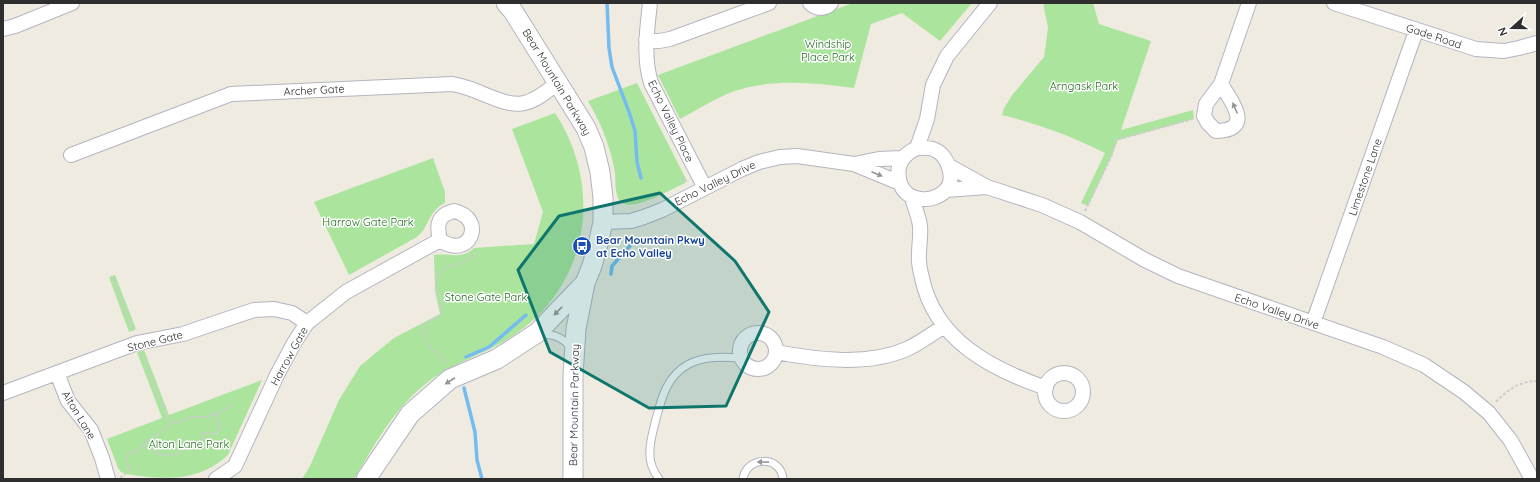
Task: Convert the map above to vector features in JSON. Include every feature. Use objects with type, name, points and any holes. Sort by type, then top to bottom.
[{"type":"street","points":[[3,29],[15,26],[72,3]]},
{"type":"street","name":"Bear Mountain Parkway","points":[[506,3],[513,11],[586,128],[594,147],[600,172],[603,198],[603,222],[592,266],[585,283],[576,329],[574,353],[573,479]]},
{"type":"street","name":"Echo Valley Place","points":[[650,3],[646,40],[648,72],[651,83],[705,188]]},
{"type":"street","points":[[646,40],[659,41],[670,39],[769,3]]},
{"type":"street","points":[[810,3],[818,8],[824,8],[831,3]]},
{"type":"street","points":[[917,148],[927,119],[933,85],[947,56],[990,3]]},
{"type":"street","points":[[1221,84],[1249,3]]},
{"type":"street","name":"Gade Road","points":[[1334,3],[1476,49],[1490,51],[1519,48],[1537,42]]},
{"type":"street","name":"Limestone Lane","points":[[1314,323],[1416,30]]},
{"type":"street","name":"Archer Gate","points":[[71,155],[231,94],[452,84],[461,86],[504,103],[521,104],[537,98],[558,82]]},
{"type":"street","points":[[927,119],[936,150]]},
{"type":"street","points":[[917,148],[936,150],[943,156],[949,166],[950,178],[946,190],[932,199],[923,200],[912,197],[905,191],[900,183],[898,171],[902,158],[917,148]]},
{"type":"street","name":"Echo Valley Drive","points":[[603,222],[631,221],[644,217],[662,210],[742,169],[759,162],[780,157],[797,156],[854,164],[900,183]]},
{"type":"street","name":"Echo Valley Drive","points":[[854,164],[879,159],[902,158]]},
{"type":"street","name":"Echo Valley Drive","points":[[949,166],[987,187],[1042,206],[1080,222],[1145,260],[1178,276],[1383,347],[1424,365],[1464,392],[1489,413],[1511,441],[1532,479]]},
{"type":"street","name":"Echo Valley Drive","points":[[946,190],[987,187]]},
{"type":"street","points":[[912,197],[920,226],[918,256],[922,279],[930,301],[944,326],[975,356],[1024,380],[1046,388]]},
{"type":"street","points":[[920,226],[932,199]]},
{"type":"street","points":[[454,211],[462,213],[468,217],[472,223],[470,237],[466,243],[459,246],[452,246],[440,240],[437,231],[438,224],[442,217],[447,213],[454,211]]},
{"type":"street","name":"Harrow Gate","points":[[216,479],[235,466],[294,343],[307,323],[346,292],[440,240]]},
{"type":"street","name":"Bear Mountain Parkway","points":[[366,479],[410,414],[450,380],[497,359],[537,333],[585,283]]},
{"type":"street","name":"Stone Gate","points":[[3,393],[137,343],[183,334],[254,310],[274,309],[292,312],[307,323]]},
{"type":"street","points":[[776,352],[847,360],[867,359],[889,355],[907,349],[944,326]]},
{"type":"street","points":[[759,332],[766,334],[772,339],[776,352],[770,365],[764,368],[750,368],[744,364],[741,358],[739,351],[741,343],[745,337],[759,332]]},
{"type":"street","name":"Alton Lane","points":[[57,373],[68,401],[91,430],[102,458],[114,479]]},
{"type":"lane","points":[[537,333],[559,336],[567,342],[574,353]]},
{"type":"lane","points":[[659,479],[651,463],[650,451],[653,429],[665,388],[678,371],[688,364],[698,360],[708,358],[741,358]]},
{"type":"lane","points":[[743,479],[748,467],[755,462],[764,461],[772,463],[779,468],[783,479]]},
{"type":"path","points":[[1085,211],[1112,155],[1116,140],[1196,118]]},
{"type":"path","points":[[456,377],[445,361],[429,347],[424,332],[425,324],[442,314],[436,284],[440,273],[446,267],[467,260],[475,254],[474,250],[466,243]]},
{"type":"path","points":[[113,278],[135,337]]},
{"type":"path","points":[[141,352],[171,423]]},
{"type":"path","points":[[1489,413],[1495,403],[1510,388],[1522,383],[1537,381]]},
{"type":"path","points":[[114,479],[130,470],[126,457],[129,454],[135,452],[143,444],[163,431],[171,423],[180,422],[192,417],[206,417],[230,406],[234,406]]},
{"type":"path","points":[[143,444],[159,455],[169,456],[176,454],[185,448],[200,448],[203,444],[203,432],[212,434],[216,433],[219,429],[220,424],[215,414]]},
{"type":"highlighted area","points":[[660,193],[735,261],[769,312],[726,406],[649,408],[550,352],[518,270],[559,216]]},
{"type":"green space","name":"Windship Place Park","points":[[853,3],[972,3],[940,41],[902,13],[871,24],[854,88],[808,83],[777,83],[762,85],[732,92],[712,101],[680,119],[658,75]]},
{"type":"green space","name":"Arngask Park","points":[[1043,3],[1093,3],[1099,24],[1151,41],[1121,130],[1193,110],[1194,119],[1118,140],[1088,206],[1081,203],[1105,153],[1055,131],[1002,115],[1004,108],[1013,94],[1044,57],[1048,28]]},
{"type":"green space","points":[[637,83],[686,179],[685,183],[663,194],[637,204],[630,205],[621,202],[617,195],[615,173],[608,145],[588,101]]},
{"type":"green space","name":"Stone Gate Park","points":[[555,113],[570,142],[580,172],[583,203],[581,233],[573,262],[559,290],[539,314],[514,335],[444,371],[433,378],[411,397],[384,430],[354,479],[302,479],[310,466],[339,400],[360,366],[394,338],[440,314],[435,291],[434,255],[460,255],[469,252],[474,248],[534,244],[543,212],[512,129]]},
{"type":"green space","name":"Harrow Gate Park","points":[[433,158],[445,192],[445,203],[435,210],[425,228],[417,237],[349,275],[314,202]]},
{"type":"green space","points":[[115,275],[136,329],[129,332],[109,277]]},
{"type":"green space","name":"Alton Lane Park","points":[[144,350],[169,415],[262,380],[228,455],[217,464],[193,474],[168,478],[126,474],[121,472],[118,468],[107,439],[162,418],[137,352]]},
{"type":"waterway","points":[[607,3],[609,48],[612,67],[635,131],[637,162],[641,178]]},
{"type":"waterway","points":[[611,274],[612,266],[637,238]]},
{"type":"waterway","points":[[466,357],[489,347],[526,315]]},
{"type":"waterway","points":[[464,388],[475,432],[477,460],[482,479]]},
{"type":"place","name":"Bear Mountain Pkwy at Echo Valley","points":[[582,246]]}]
